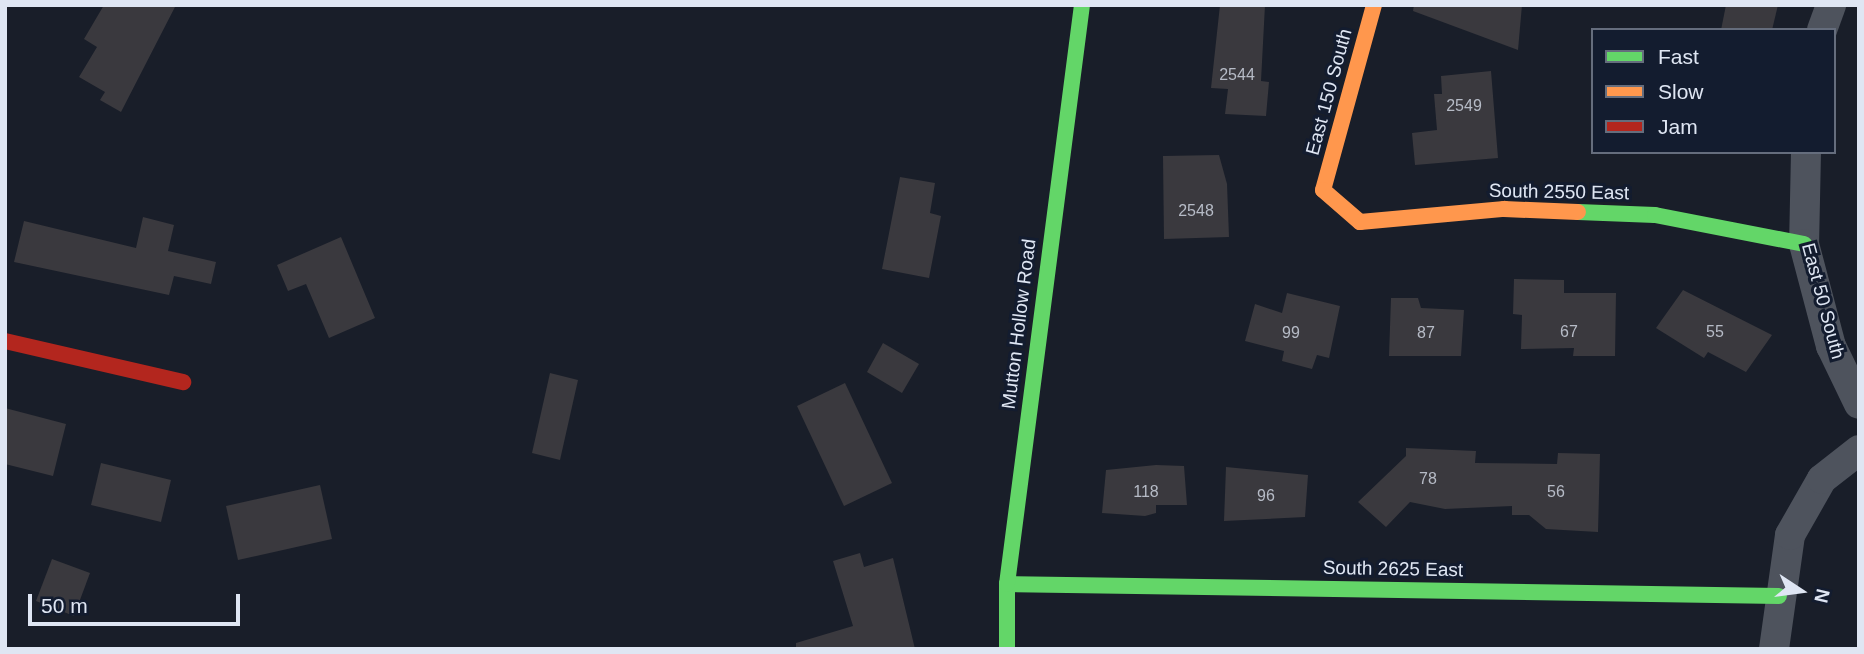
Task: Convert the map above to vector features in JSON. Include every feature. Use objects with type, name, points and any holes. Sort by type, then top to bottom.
[{"type":"street","name":"Mutton Hollow Road","points":[[1007,649],[1007,584],[1082,5]]},
{"type":"street","name":"East 150 South","points":[[1323,190],[1374,5]]},
{"type":"street","points":[[1823,28],[1830,5]]},
{"type":"street","name":"East 50 South","points":[[1806,154],[1804,244],[1831,346],[1859,404]]},
{"type":"street","name":"South 2550 East","points":[[1323,190],[1360,222],[1504,209],[1656,215],[1804,244]]},
{"type":"street","points":[[5,341],[183,382]]},
{"type":"street","points":[[1774,649],[1779,596],[1790,535],[1822,479],[1859,450]]},
{"type":"street","name":"South 2625 East","points":[[1007,584],[1779,596]]},
{"type":"building","points":[[104,5],[176,5],[121,112],[100,100],[105,92],[79,77],[97,47],[84,39]]},
{"type":"building","points":[[1220,5],[1265,5],[1261,81],[1269,82],[1266,116],[1225,114],[1228,89],[1211,88]]},
{"type":"building","points":[[1414,5],[1522,5],[1518,50],[1413,11]]},
{"type":"building","points":[[1726,5],[1778,5],[1772,28],[1721,28]]},
{"type":"building","points":[[1491,71],[1498,158],[1415,165],[1412,133],[1437,130],[1434,94],[1442,94],[1441,76]]},
{"type":"building","points":[[1219,155],[1227,184],[1229,237],[1164,239],[1163,156]]},
{"type":"building","points":[[900,177],[935,183],[930,213],[941,216],[929,278],[882,269]]},
{"type":"building","points":[[143,217],[174,225],[168,251],[216,262],[211,284],[174,276],[169,295],[14,262],[24,221],[136,248]]},
{"type":"building","points":[[341,237],[375,318],[329,338],[306,284],[288,291],[277,265]]},
{"type":"building","points":[[1514,279],[1564,280],[1564,293],[1616,293],[1615,356],[1573,356],[1574,348],[1521,349],[1522,315],[1513,314]]},
{"type":"building","points":[[1683,290],[1772,335],[1746,372],[1708,352],[1704,358],[1656,328]]},
{"type":"building","points":[[1287,293],[1340,306],[1329,358],[1317,355],[1312,369],[1282,361],[1284,351],[1245,341],[1255,304],[1282,313]]},
{"type":"building","points":[[1391,298],[1418,298],[1421,308],[1464,310],[1461,356],[1389,356]]},
{"type":"building","points":[[883,343],[919,364],[902,393],[867,372]]},
{"type":"building","points":[[550,373],[578,380],[560,460],[532,453]]},
{"type":"building","points":[[845,383],[892,483],[844,506],[797,406]]},
{"type":"building","points":[[5,408],[66,424],[53,476],[5,464]]},
{"type":"building","points":[[1406,448],[1476,451],[1475,463],[1557,464],[1558,453],[1600,454],[1598,532],[1546,529],[1529,515],[1512,515],[1512,506],[1445,509],[1410,502],[1386,527],[1358,502],[1406,456]]},
{"type":"building","points":[[101,463],[171,480],[161,522],[91,505]]},
{"type":"building","points":[[1156,465],[1184,466],[1187,505],[1156,505],[1156,513],[1145,516],[1102,513],[1106,470]]},
{"type":"building","points":[[1226,467],[1308,475],[1305,517],[1224,521]]},
{"type":"building","points":[[320,485],[332,539],[238,560],[226,506]]},
{"type":"building","points":[[860,553],[864,567],[893,558],[915,649],[796,649],[796,643],[853,626],[833,561]]},
{"type":"building","points":[[52,559],[90,573],[74,616],[36,601]]},
{"type":"traffic: fast","points":[[1007,649],[1007,584],[1082,5]]},
{"type":"traffic: fast","points":[[1578,212],[1655,215],[1804,244]]},
{"type":"traffic: fast","points":[[1007,584],[1779,596]]},
{"type":"traffic: slow","points":[[1374,5],[1323,190],[1360,222],[1504,209],[1578,212]]},
{"type":"traffic: jam","points":[[5,341],[183,382]]}]
